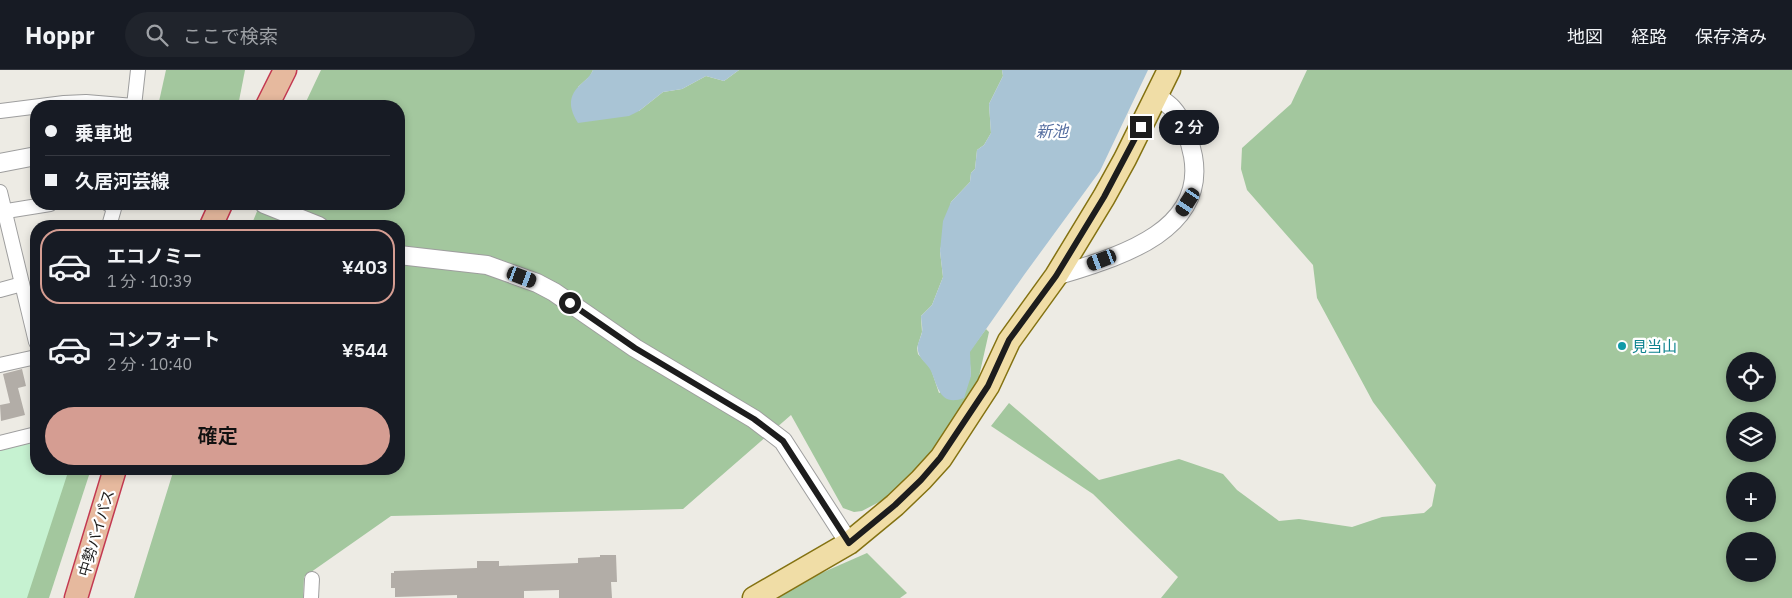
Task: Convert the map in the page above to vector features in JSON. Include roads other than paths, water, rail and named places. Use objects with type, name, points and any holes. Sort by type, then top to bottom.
[{"type":"highway","points":[[270,100],[285,70]]},
{"type":"highway","name":"中勢バイパス","points":[[76,598],[113,475]]},
{"type":"highway","points":[[71,598],[85,566]]},
{"type":"highway","points":[[85,566],[85,598]]},
{"type":"main road","points":[[754,598],[849,543],[902,498],[940,458],[988,386],[1009,340],[1056,276],[1104,197],[1169,70]]},
{"type":"street","points":[[135,100],[138,70]]},
{"type":"street","points":[[1056,276],[1131,249],[1154,238],[1168,227],[1188,202],[1194,185],[1195,168],[1193,152],[1181,122],[1172,108],[1157,96]]},
{"type":"street","points":[[0,111],[30,107]]},
{"type":"street","points":[[0,163],[30,157]]},
{"type":"street","points":[[0,192],[2,212],[30,317]]},
{"type":"street","points":[[2,212],[30,207]]},
{"type":"street","points":[[279,210],[304,220]]},
{"type":"street","points":[[405,256],[487,265],[537,283],[554,292],[635,348],[754,419],[783,441],[849,543]]},
{"type":"street","points":[[0,290],[22,284]]},
{"type":"street","points":[[0,365],[30,358]]},
{"type":"street","points":[[0,442],[30,435]]},
{"type":"street","points":[[311,598],[312,579]]},
{"type":"water","points":[[593,70],[739,70],[724,81],[706,76],[682,89],[663,92],[639,111],[629,116],[578,123],[573,113],[571,100],[575,91],[589,77]]},
{"type":"water","name":"新池","points":[[1002,70],[1148,70],[1100,171],[970,352],[971,376],[964,398],[950,400],[941,394],[930,368],[919,354],[918,346],[922,330],[921,316],[932,305],[943,277],[940,251],[943,221],[951,202],[970,182],[971,173],[975,169],[977,150],[984,145],[991,133],[989,104],[1003,76]]},
{"type":"place","name":"見当山","points":[[1622,346]]}]
